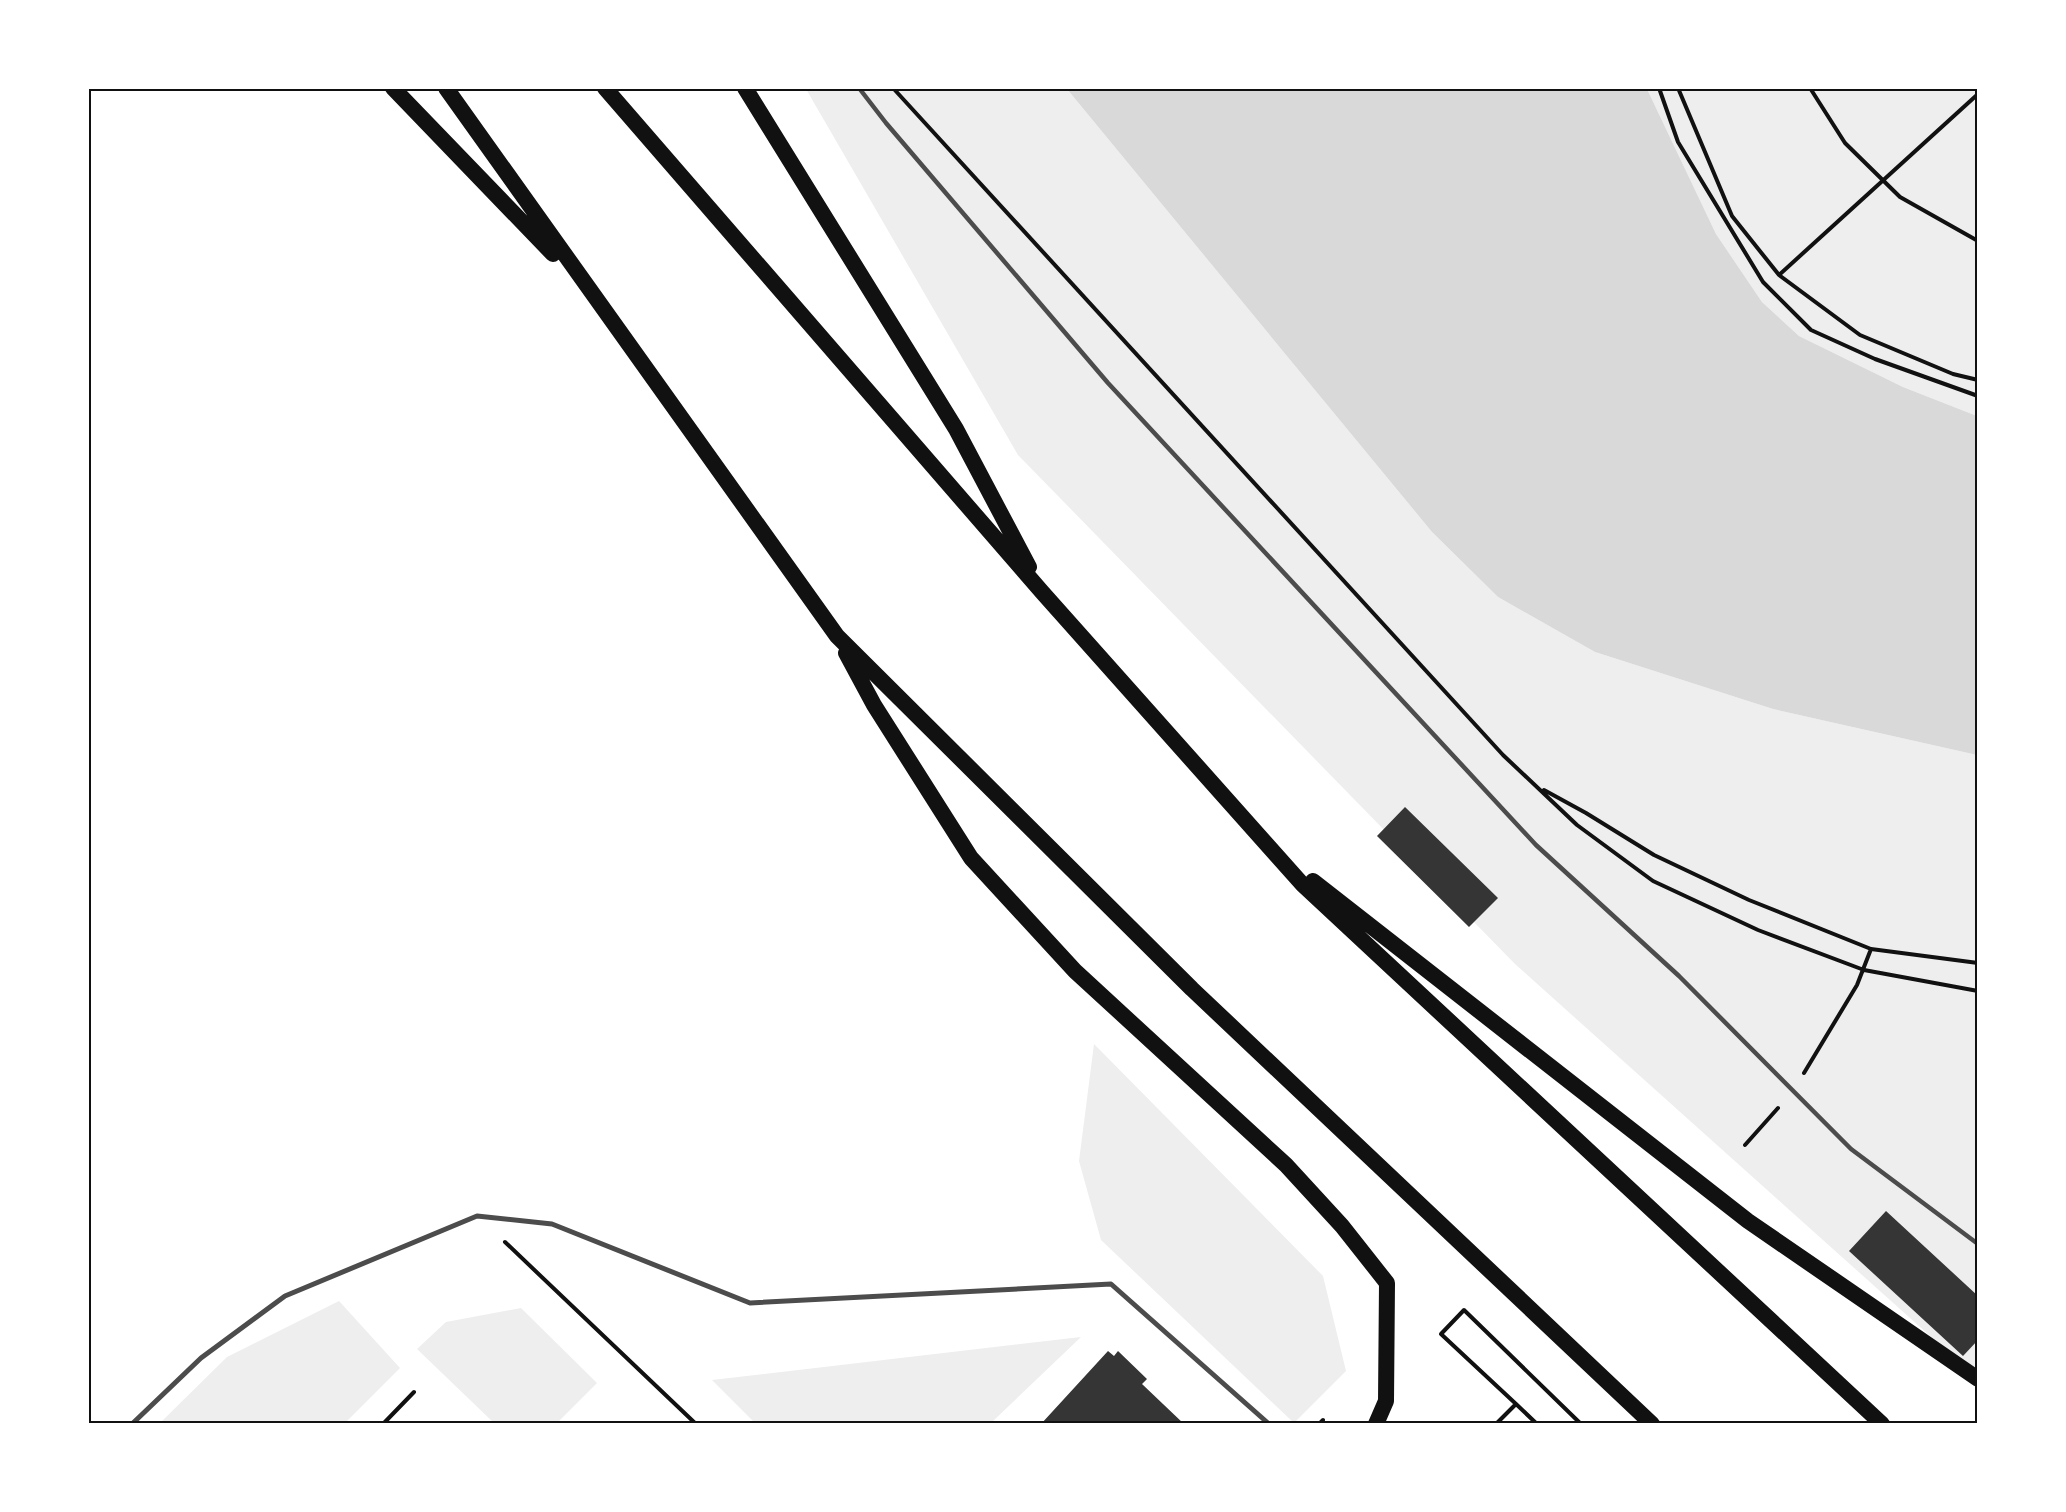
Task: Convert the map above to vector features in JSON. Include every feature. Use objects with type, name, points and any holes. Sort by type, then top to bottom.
[{"type":"highway","points":[[393,88],[593,294]]},
{"type":"highway","points":[[446,88],[837,636],[874,705],[971,858],[1075,971],[1287,1165],[1342,1226],[1387,1283],[1386,1401],[1376,1424]]},
{"type":"highway","points":[[605,88],[1042,592],[1303,885],[1882,1424]]},
{"type":"highway","points":[[745,88],[956,429],[1042,592]]},
{"type":"highway","points":[[837,636],[1192,989],[1652,1424]]},
{"type":"highway","points":[[1269,846],[1748,1221],[1977,1379]]},
{"type":"street","points":[[132,1424],[201,1358],[285,1296],[477,1216],[552,1224],[750,1303],[1111,1284],[1269,1424]]},
{"type":"lane","points":[[859,88],[886,123],[1108,383],[1536,845],[1678,976],[1851,1149],[1977,1244]]},
{"type":"path","points":[[893,88],[1495,747],[1577,825],[1653,881],[1758,930],[1864,970],[1977,991]]},
{"type":"path","points":[[1659,88],[1678,142],[1763,282],[1811,330],[1875,359],[1977,396]]},
{"type":"path","points":[[1678,88],[1732,216],[1779,275],[1860,335],[1953,374],[1977,380]]},
{"type":"path","points":[[1810,88],[1845,143],[1900,197],[1977,241]]},
{"type":"path","points":[[1779,275],[1977,94]]},
{"type":"path","points":[[1538,787],[1586,813],[1654,855],[1749,900],[1871,949],[1977,963]]},
{"type":"path","points":[[1745,1145],[1793,1092],[1857,985],[1871,949]]},
{"type":"path","points":[[477,1216],[696,1424]]},
{"type":"path","points":[[1537,1424],[1441,1334],[1464,1310],[1581,1424]]},
{"type":"path","points":[[383,1424],[414,1392]]},
{"type":"path","points":[[1496,1424],[1516,1404]]},
{"type":"shaded area","points":[[806,89],[1067,89],[1432,532],[1498,597],[1595,652],[1773,709],[1977,755],[1977,1378],[1515,964],[1018,455]]},
{"type":"shaded area","points":[[1067,89],[1647,89],[1716,234],[1762,302],[1799,336],[1903,387],[1977,416],[1977,755],[1773,709],[1595,652],[1498,597],[1432,532]]},
{"type":"shaded area","points":[[1647,89],[1977,89],[1977,416],[1903,387],[1799,336],[1762,302],[1716,234]]},
{"type":"shaded area","points":[[1094,1044],[1323,1276],[1346,1371],[1294,1423],[1101,1240],[1079,1161]]},
{"type":"shaded area","points":[[339,1301],[400,1368],[345,1423],[160,1423],[227,1357]]},
{"type":"shaded area","points":[[521,1308],[597,1383],[557,1423],[494,1423],[417,1349],[446,1322]]},
{"type":"shaded area","points":[[1081,1337],[991,1423],[755,1423],[712,1380]]},
{"type":"building","points":[[1405,807],[1498,898],[1469,927],[1377,836]]},
{"type":"building","points":[[1886,1211],[1978,1296],[1978,1340],[1963,1356],[1849,1251]]},
{"type":"building","points":[[1108,1351],[1114,1356],[1118,1351],[1147,1379],[1142,1384],[1184,1424],[1041,1424]]}]
